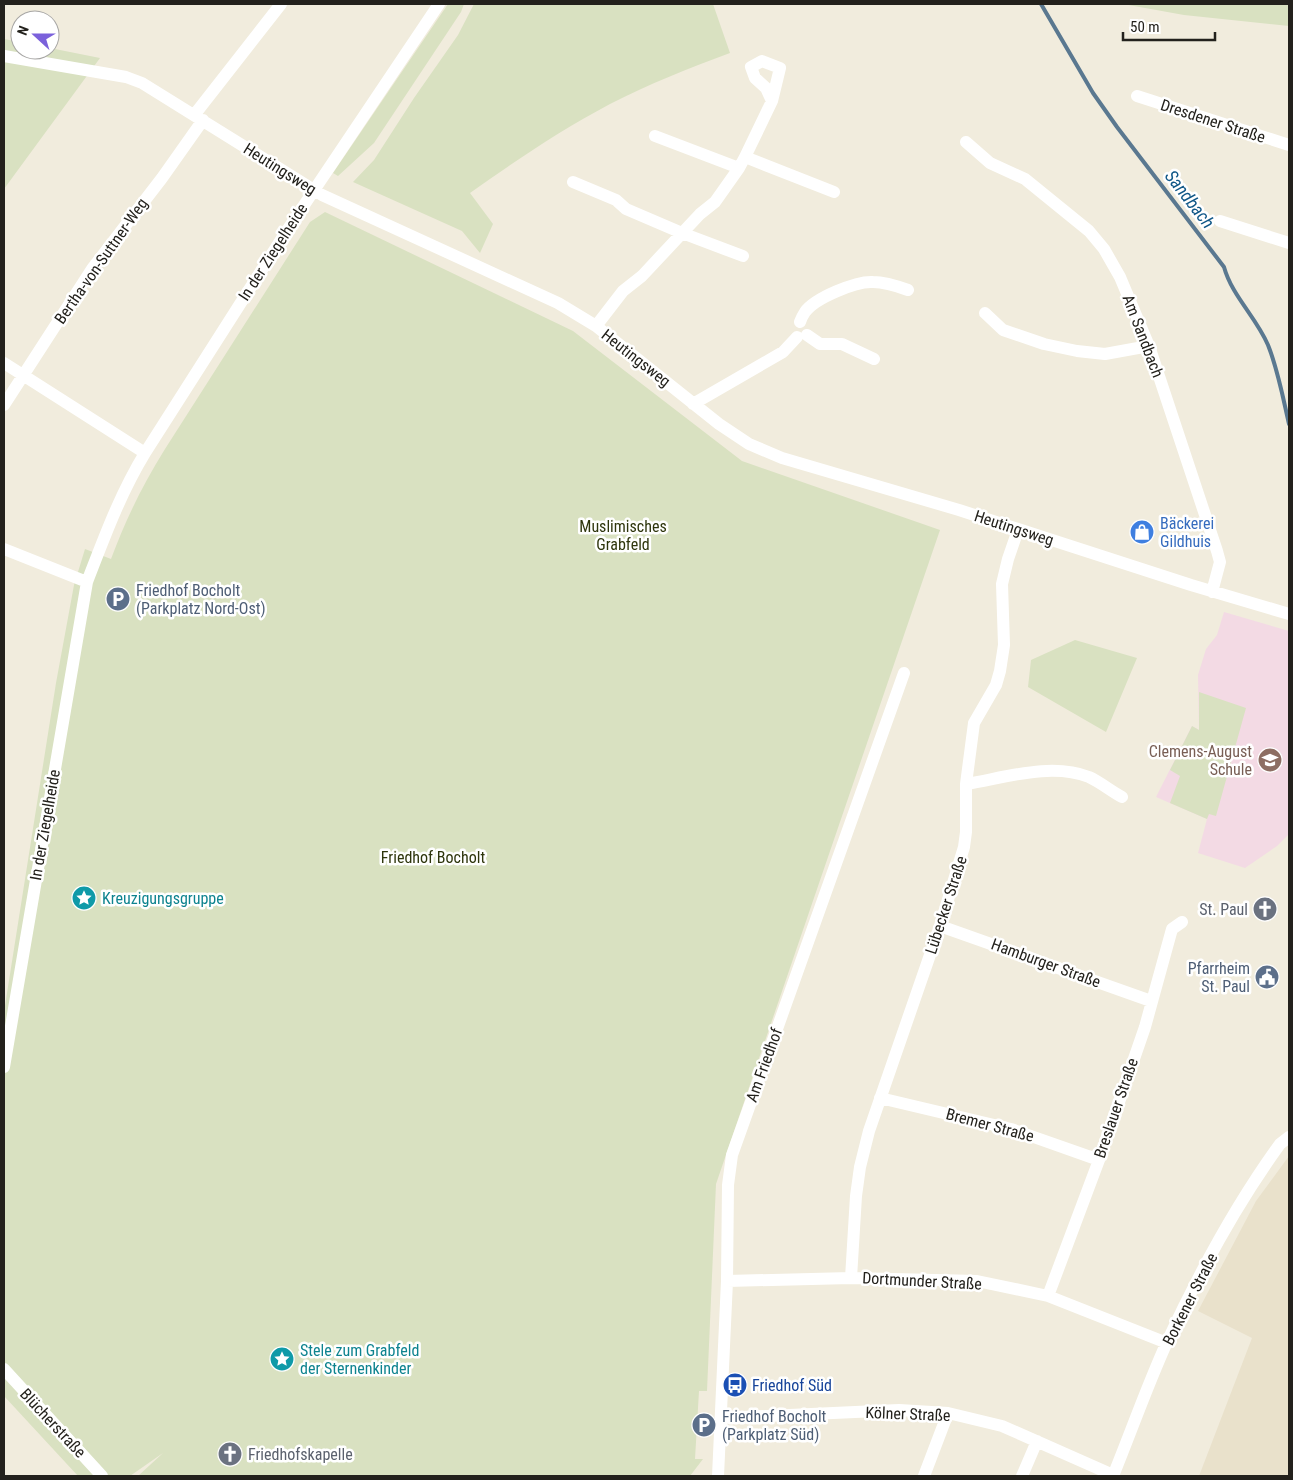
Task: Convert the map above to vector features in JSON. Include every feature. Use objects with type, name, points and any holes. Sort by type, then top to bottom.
[{"type":"street","name":"Bertha-von-Suttner-Weg","points":[[4,405],[92,269],[162,178],[199,117],[281,4]]},
{"type":"street","name":"In der Ziegelheide","points":[[4,1067],[87,582],[124,491],[145,453],[314,190],[440,4]]},
{"type":"street","name":"Heutingsweg","points":[[4,56],[126,77],[142,83],[314,190],[558,303],[596,326],[693,404],[749,444],[782,458],[959,510],[1212,592],[1289,614]]},
{"type":"street","name":"Dresdener Straße","points":[[1137,96],[1289,145]]},
{"type":"street","points":[[596,326],[623,291],[642,276],[700,214],[715,202],[742,163],[772,101]]},
{"type":"street","points":[[654,136],[834,192]]},
{"type":"street","name":"Am Sandbach","points":[[966,142],[990,163],[1025,179],[1089,231],[1104,249],[1120,277],[1149,346],[1220,562],[1212,592]]},
{"type":"street","points":[[573,182],[616,200],[626,209],[682,233],[744,256]]},
{"type":"street","points":[[1220,222],[1289,244]]},
{"type":"street","points":[[693,404],[783,352],[802,336],[808,328],[800,322],[806,311],[822,299],[853,284],[871,282],[890,284],[908,290]]},
{"type":"street","points":[[985,313],[1003,330],[1044,344],[1077,351],[1105,354],[1149,346]]},
{"type":"street","points":[[802,336],[820,344],[842,344],[874,359]]},
{"type":"street","points":[[4,363],[145,453]]},
{"type":"street","name":"Lübecker Straße","points":[[851,1278],[853,1228],[860,1167],[869,1131],[940,926],[964,847],[966,832],[966,784],[974,723],[996,684],[1000,671],[1004,645],[1002,584],[1008,558],[1018,530]]},
{"type":"street","points":[[4,549],[87,582]]},
{"type":"street","name":"Am Friedhof","points":[[718,1476],[727,1281],[728,1185],[732,1155],[904,673]]},
{"type":"street","points":[[966,784],[1024,774],[1075,773],[1091,778],[1122,797]]},
{"type":"street","name":"Breslauer Straße","points":[[1048,1296],[1099,1160],[1144,1027],[1172,929],[1182,922]]},
{"type":"street","name":"Hamburger Straße","points":[[940,926],[1151,1001]]},
{"type":"street","name":"Bremer Straße","points":[[880,1098],[1012,1128],[1099,1160]]},
{"type":"street","name":"Borkener Straße","points":[[1113,1476],[1167,1343],[1238,1205],[1280,1144],[1289,1137]]},
{"type":"street","name":"Dortmunder Straße","points":[[727,1281],[851,1278],[977,1281],[1048,1296],[1167,1343]]},
{"type":"street","name":"Blücherstraße","points":[[4,1370],[102,1476]]},
{"type":"street","name":"Kölner Straße","points":[[721,1418],[899,1410],[948,1413],[1002,1426],[1113,1476]]},
{"type":"street","points":[[924,1476],[948,1413]]},
{"type":"street","points":[[1022,1476],[1037,1441]]},
{"type":"shaded area","points":[[1224,612],[1289,631],[1289,832],[1277,846],[1245,868],[1198,853],[1207,819],[1156,797],[1192,726],[1199,730],[1198,675],[1206,649],[1217,635]]},
{"type":"shaded area","points":[[1289,1156],[1289,1476],[1199,1476],[1252,1338],[1198,1311],[1256,1201]]},
{"type":"green space","points":[[448,4],[464,4],[461,12],[374,143],[338,176],[333,173]]},
{"type":"green space","points":[[474,4],[713,4],[730,53],[669,77],[610,104],[538,146],[470,193],[493,224],[480,253],[462,231],[353,182],[374,160],[458,35]]},
{"type":"green space","points":[[1123,4],[1289,4],[1289,26],[1184,15]]},
{"type":"green space","points":[[4,39],[10,40],[10,60],[60,60],[60,50],[100,58],[4,189]]},
{"type":"green space","name":"Friedhof Bocholt","points":[[325,212],[573,331],[742,461],[940,530],[716,1184],[707,1391],[699,1391],[695,1459],[703,1459],[690,1476],[138,1476],[163,1453],[130,1476],[78,1476],[4,1396],[4,1012],[56,683],[74,585],[85,549],[111,559],[135,503],[165,449],[310,222]]},
{"type":"green space","points":[[1075,640],[1137,658],[1106,732],[1028,687],[1031,660]]},
{"type":"green space","points":[[1199,692],[1246,708],[1216,816],[1209,814],[1207,819],[1170,803],[1180,776],[1170,770],[1192,726],[1199,730]]},
{"type":"waterway","name":"Sandbach","points":[[1041,4],[1093,93],[1224,267],[1238,297],[1268,345],[1289,424]]},
{"type":"place","name":"Bäckerei Gildhuis","points":[[1142,532]]},
{"type":"place","name":"Friedhof Bocholt (Parkplatz Nord-Ost)","points":[[118,599]]},
{"type":"place","name":"Clemens-August Schule","points":[[1270,760]]},
{"type":"place","name":"Kreuzigungsgruppe","points":[[84,898]]},
{"type":"place","name":"St. Paul","points":[[1265,909]]},
{"type":"place","name":"Pfarrheim St. Paul","points":[[1267,977]]},
{"type":"place","name":"Stele zum Grabfeld der Sternenkinder","points":[[282,1359]]},
{"type":"place","name":"Friedhof Süd","points":[[735,1385]]},
{"type":"place","name":"Friedhof Bocholt (Parkplatz Süd)","points":[[704,1425]]},
{"type":"place","name":"Friedhofskapelle","points":[[230,1454]]},
{"type":"park label","name":"Muslimisches Grabfeld","points":[[623,535]]}]
